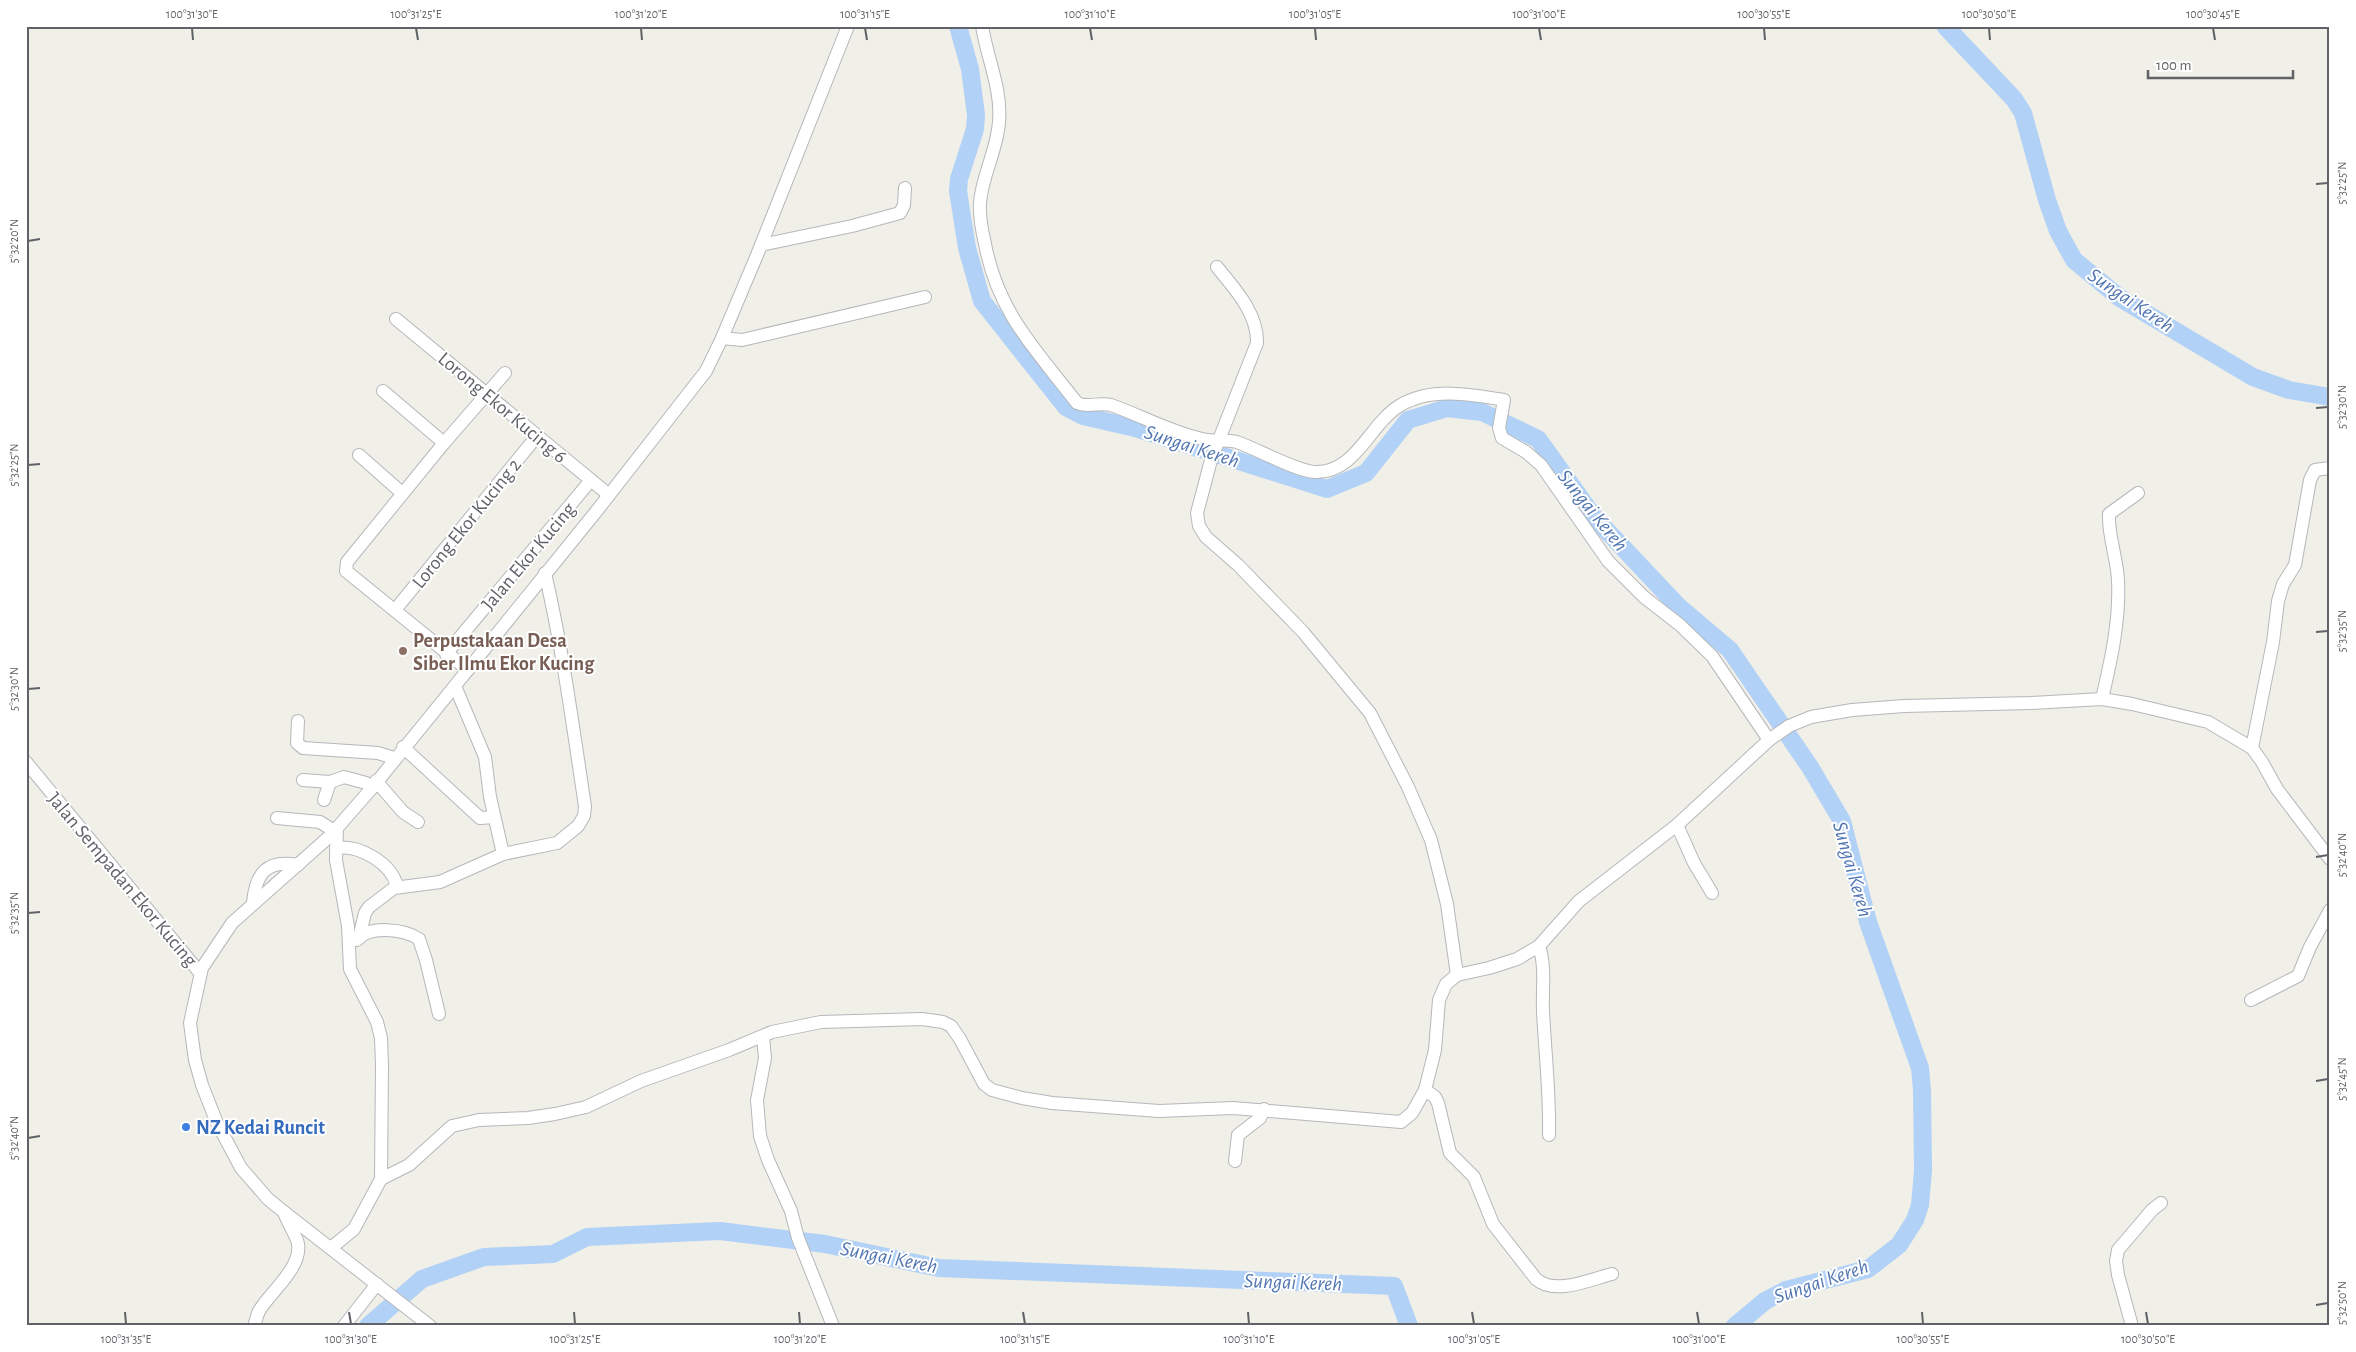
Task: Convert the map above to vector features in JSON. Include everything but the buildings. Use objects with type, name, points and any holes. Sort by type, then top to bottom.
[{"type":"street","points":[[430,1326],[268,1199],[240,1168],[217,1123],[202,1085],[195,1060],[190,1024],[200,973],[232,923],[253,902],[336,830],[610,495],[698,381],[722,338],[848,26]]},
{"type":"street","points":[[982,26],[998,89],[1000,122],[983,186],[980,204],[981,220],[989,264],[1006,308],[1032,348],[1076,403],[1110,405],[1165,428],[1204,440],[1215,449]]},
{"type":"street","points":[[761,245],[852,226],[900,213],[904,205],[905,188]]},
{"type":"street","points":[[1217,267],[1242,299],[1254,323],[1257,339],[1251,361],[1215,449],[1197,513],[1201,531],[1303,632],[1370,713],[1408,787],[1431,840],[1447,904],[1457,975]]},
{"type":"street","points":[[722,338],[742,340],[925,297]]},
{"type":"street","name":"Lorong Ekor Kucing 6","points":[[396,319],[610,495]]},
{"type":"street","points":[[468,670],[346,571],[346,562],[444,443],[505,373]]},
{"type":"street","points":[[383,392],[444,443]]},
{"type":"street","points":[[1215,449],[1225,439],[1237,442],[1297,467],[1313,472],[1322,471],[1350,459],[1390,414],[1400,406],[1421,398],[1445,393],[1475,395],[1504,400],[1499,428],[1505,440],[1520,448],[1541,465],[1608,561],[1644,597],[1680,625],[1712,656],[1773,737]]},
{"type":"street","name":"Lorong Ekor Kucing 2","points":[[395,610],[537,436]]},
{"type":"street","points":[[359,455],[402,493]]},
{"type":"street","points":[[2252,748],[2273,642],[2278,601],[2283,584],[2296,565],[2310,480],[2315,470],[2330,468]]},
{"type":"street","name":"Jalan Ekor Kucing","points":[[446,654],[591,480]]},
{"type":"street","points":[[2102,699],[2116,633],[2118,614],[2118,580],[2109,514],[2138,493]]},
{"type":"street","points":[[350,954],[359,938],[365,913],[369,907],[397,886],[440,882],[503,854],[557,843],[578,826],[585,812],[558,633],[545,573]]},
{"type":"street","points":[[455,686],[480,743],[487,768],[494,817],[503,854]]},
{"type":"street","points":[[380,1179],[409,1165],[443,1132],[457,1124],[490,1119],[543,1116],[586,1107],[641,1081],[763,1036],[789,1027],[821,1022],[935,1020],[947,1023],[955,1031],[984,1084],[1004,1094],[1052,1102],[1159,1111],[1217,1108],[1264,1109],[1401,1122],[1412,1113],[1425,1090],[1435,1050],[1442,992],[1446,984],[1457,975],[1517,959],[1539,946],[1579,901],[1677,825],[1773,737],[1789,726],[1821,714],[1878,708],[2102,699],[2208,722],[2252,748],[2277,790],[2330,858]]},
{"type":"street","points":[[298,721],[297,743],[303,748],[378,753],[394,758]]},
{"type":"street","points":[[403,747],[480,818],[494,817]]},
{"type":"street","name":"Jalan Sempadan Ekor Kucing","points":[[26,762],[200,973]]},
{"type":"street","points":[[302,780],[330,782],[344,777],[366,784],[374,784],[403,812],[418,822]]},
{"type":"street","points":[[324,800],[330,782]]},
{"type":"street","points":[[276,818],[320,822],[336,830]]},
{"type":"street","points":[[1677,825],[1694,862],[1712,893]]},
{"type":"street","points":[[331,1248],[354,1229],[380,1179],[380,1038],[376,1022],[350,968],[348,926],[336,848],[336,830]]},
{"type":"street","points":[[336,848],[355,849],[373,856],[394,876],[397,886]]},
{"type":"street","points":[[2250,1000],[2298,976],[2310,946],[2330,910]]},
{"type":"street","points":[[359,938],[367,932],[383,931],[397,932],[419,939],[439,1014]]},
{"type":"street","points":[[1539,946],[1543,964],[1545,1059],[1550,1110],[1549,1135]]},
{"type":"street","points":[[763,1036],[765,1058],[757,1100],[759,1131],[768,1160],[791,1211],[798,1238],[833,1326]]},
{"type":"street","points":[[1425,1090],[1435,1097],[1450,1152],[1474,1178],[1492,1224],[1536,1279],[1541,1283],[1556,1286],[1612,1274]]},
{"type":"street","points":[[1235,1161],[1238,1135],[1260,1118],[1264,1109]]},
{"type":"street","points":[[2132,1326],[2118,1275],[2118,1250],[2152,1210],[2161,1203]]},
{"type":"street","points":[[254,1326],[258,1312],[284,1280],[297,1254],[296,1237],[289,1227],[284,1212]]},
{"type":"street","points":[[344,1326],[377,1284]]},
{"type":"waterway","name":"Sungai Kereh","points":[[958,26],[970,69],[976,115],[975,129],[959,179],[958,191],[967,248],[982,301],[1066,407],[1083,416],[1135,428],[1327,489],[1366,473],[1408,420],[1447,408],[1482,412],[1538,439],[1594,517],[1678,606],[1730,650],[1810,767],[1842,821],[1868,922],[1920,1068],[1923,1171],[1920,1205],[1915,1220],[1899,1245],[1868,1269],[1786,1290],[1765,1301],[1735,1326]]},
{"type":"waterway","name":"Sungai Kereh","points":[[1945,26],[2014,99],[2023,113],[2047,200],[2058,231],[2074,260],[2120,298],[2253,377],[2289,390],[2330,397]]},
{"type":"waterway","name":"Sungai Kereh","points":[[368,1326],[422,1279],[484,1257],[553,1254],[587,1237],[720,1231],[825,1244],[939,1268],[1394,1286],[1409,1326]]},
{"type":"place","name":"Perpustakaan Desa Siber Ilmu Ekor Kucing","points":[[403,651]]},
{"type":"place","name":"NZ Kedai Runcit","points":[[186,1127]]}]
